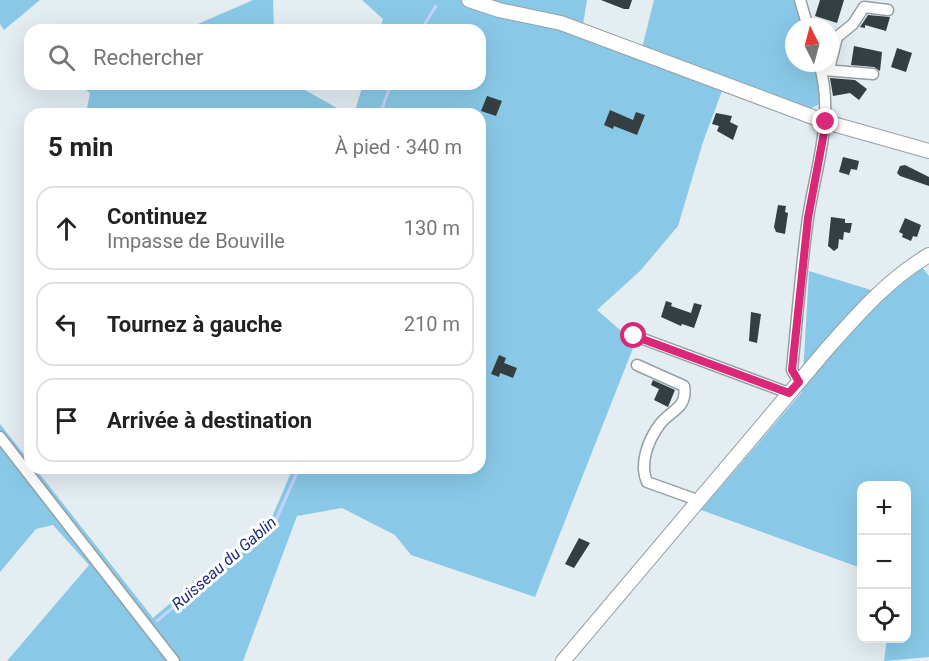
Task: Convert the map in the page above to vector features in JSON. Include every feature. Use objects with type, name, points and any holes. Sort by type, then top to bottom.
[{"type":"street","points":[[469,0],[499,10],[561,22],[826,122],[929,152]]},
{"type":"street","points":[[800,0],[805,18]]},
{"type":"street","points":[[839,35],[853,24],[864,7],[888,10]]},
{"type":"street","points":[[839,70],[873,74]]},
{"type":"street","points":[[799,382],[792,370],[808,218],[826,122],[823,72]]},
{"type":"street","points":[[563,661],[789,393],[871,300],[907,269],[929,255]]},
{"type":"street","points":[[634,336],[789,393]]},
{"type":"street","points":[[637,365],[684,386],[686,395],[679,410],[661,422],[648,448],[642,470],[647,482],[700,501]]},
{"type":"street","points":[[0,437],[24,468]]},
{"type":"street","points":[[29,474],[174,661]]},
{"type":"shaded area","points":[[0,0],[40,0],[4,30],[0,24]]},
{"type":"shaded area","points":[[253,0],[273,0],[274,24],[198,24]]},
{"type":"shaded area","points":[[362,0],[587,0],[583,24],[642,48],[654,0],[795,0],[800,18],[785,18],[785,72],[815,72],[821,94],[818,105],[809,109],[726,80],[703,142],[678,226],[640,271],[597,310],[635,343],[535,597],[411,555],[395,535],[342,508],[297,516],[243,661],[7,661],[89,565],[53,525],[36,529],[0,572],[0,424],[24,454],[24,474],[40,474],[153,618],[272,517],[290,474],[486,474],[486,108],[356,108],[361,90],[486,90],[486,24],[382,24],[383,19]]},
{"type":"shaded area","points":[[86,90],[305,90],[337,108],[87,108],[90,93]]},
{"type":"shaded area","points":[[916,260],[929,276],[929,657],[884,661],[886,643],[911,643],[911,481],[857,481],[857,567],[701,510],[802,392],[809,271],[884,294]]},
{"type":"building","points":[[601,0],[632,0],[629,9],[624,9]]},
{"type":"building","points":[[820,0],[844,0],[839,18],[815,16]]},
{"type":"building","points":[[868,15],[890,17],[886,31],[865,25],[865,28],[860,27]]},
{"type":"building","points":[[854,46],[882,52],[880,71],[874,67],[851,65]]},
{"type":"building","points":[[897,48],[912,53],[906,72],[891,67]]},
{"type":"building","points":[[830,78],[855,80],[867,89],[859,100],[850,93],[833,96]]},
{"type":"building","points":[[487,96],[502,101],[496,116],[486,113],[486,108],[482,108]]},
{"type":"building","points":[[610,110],[633,120],[636,112],[645,115],[637,135],[614,126],[613,129],[604,125]]},
{"type":"building","points":[[716,113],[732,116],[730,122],[738,126],[733,140],[717,131],[719,126],[712,124]]},
{"type":"building","points":[[843,157],[859,161],[857,170],[851,169],[849,175],[839,172]]},
{"type":"building","points":[[905,165],[929,177],[929,186],[900,176],[897,173],[900,166]]},
{"type":"building","points":[[778,205],[786,206],[785,212],[788,213],[785,234],[776,232],[774,227]]},
{"type":"building","points":[[831,217],[845,219],[845,223],[852,223],[850,233],[844,232],[843,240],[839,239],[838,248],[834,251],[828,246]]},
{"type":"building","points":[[905,218],[921,225],[917,237],[913,236],[911,241],[902,237],[903,234],[899,232]]},
{"type":"building","points":[[666,301],[672,303],[671,306],[691,313],[694,303],[702,305],[694,328],[682,324],[681,326],[661,317]]},
{"type":"building","points":[[751,312],[761,314],[757,343],[749,341]]},
{"type":"building","points":[[499,355],[506,358],[504,363],[517,368],[513,378],[500,373],[499,377],[491,374]]},
{"type":"building","points":[[653,380],[675,390],[668,407],[654,400],[659,389],[651,385]]},
{"type":"building","points":[[579,538],[590,543],[574,568],[565,564]]},
{"type":"waterway","name":"Ruisseau du Gablin","points":[[425,24],[436,6]]},
{"type":"waterway","name":"Ruisseau du Gablin","points":[[382,108],[389,90]]},
{"type":"waterway","name":"Ruisseau du Gablin","points":[[157,621],[276,520],[296,474]]},
{"type":"route","points":[[634,336],[789,393],[799,382],[792,370],[808,218],[826,122]]}]
